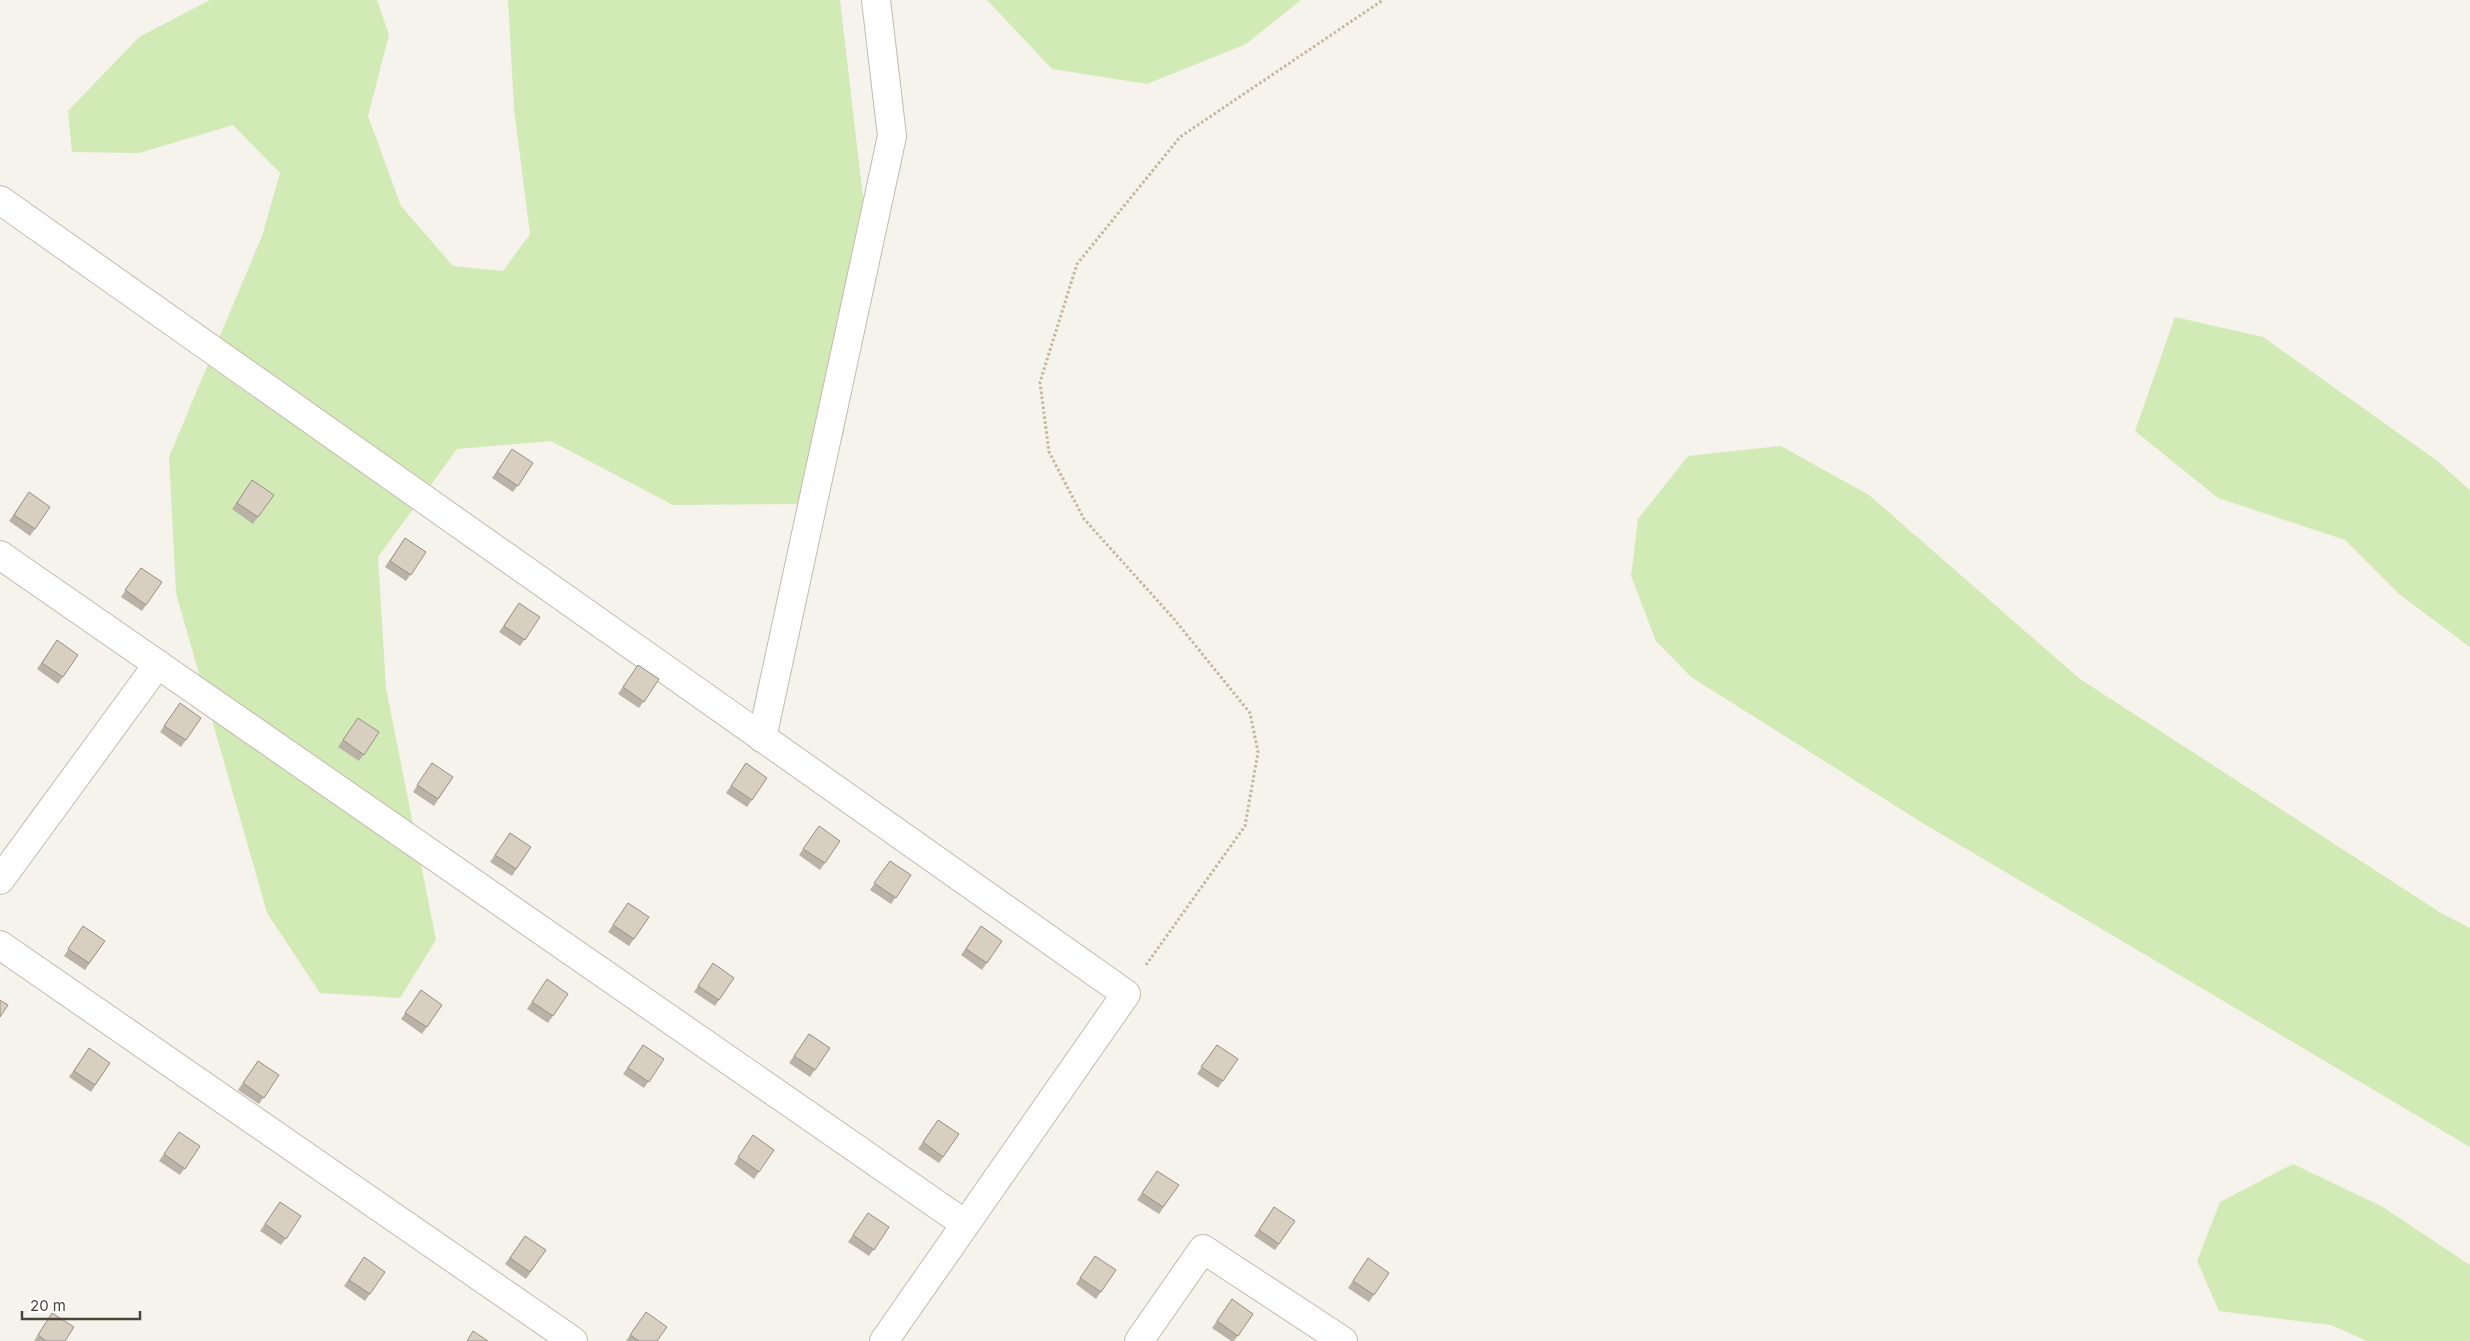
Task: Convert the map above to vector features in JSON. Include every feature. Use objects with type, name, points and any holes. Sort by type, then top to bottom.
[{"type":"lane","points":[[762,738],[892,136],[876,0]]},
{"type":"lane","points":[[0,200],[1126,994],[884,1341]]},
{"type":"lane","points":[[0,554],[965,1224]]},
{"type":"lane","points":[[0,880],[158,664]]},
{"type":"lane","points":[[0,945],[573,1341]]},
{"type":"lane","points":[[1139,1341],[1203,1249],[1343,1341]]},
{"type":"path","points":[[1126,994],[1245,826],[1258,752],[1250,713],[1174,619],[1084,519],[1049,452],[1040,382],[1077,264],[1180,137],[1383,0]]},
{"type":"green space","points":[[210,0],[377,0],[389,35],[368,116],[401,206],[453,266],[503,271],[530,234],[514,109],[508,0],[840,0],[868,240],[844,433],[814,504],[673,505],[551,441],[457,449],[378,557],[386,688],[436,940],[400,998],[320,993],[267,913],[176,593],[169,457],[262,236],[280,173],[233,125],[139,153],[72,152],[68,111],[139,37]]},
{"type":"green space","points":[[987,0],[1301,0],[1246,44],[1147,84],[1052,69]]},
{"type":"green space","points":[[2175,317],[2263,337],[2436,460],[2470,490],[2470,647],[2399,594],[2345,540],[2218,498],[2135,431]]},
{"type":"green space","points":[[1781,446],[1869,495],[2080,679],[2441,913],[2470,928],[2470,1147],[1921,822],[1691,677],[1656,641],[1631,576],[1638,519],[1688,456]]},
{"type":"green space","points":[[2293,1164],[2383,1207],[2470,1265],[2470,1341],[2367,1341],[2331,1325],[2219,1311],[2197,1261],[2220,1202]]},
{"type":"building","points":[[512,449],[533,463],[518,486],[497,472]]},
{"type":"building","points":[[252,480],[274,495],[258,517],[237,503]]},
{"type":"building","points":[[29,492],[50,507],[35,529],[14,515]]},
{"type":"building","points":[[405,538],[426,552],[411,575],[390,561]]},
{"type":"building","points":[[141,568],[162,582],[146,605],[125,590]]},
{"type":"building","points":[[519,603],[540,617],[525,640],[504,626]]},
{"type":"building","points":[[57,640],[78,655],[63,677],[42,663]]},
{"type":"building","points":[[638,665],[659,679],[644,702],[623,687]]},
{"type":"building","points":[[180,703],[201,718],[186,740],[164,726]]},
{"type":"building","points":[[358,718],[379,732],[364,755],[343,740]]},
{"type":"building","points":[[432,763],[453,777],[438,799],[417,785]]},
{"type":"building","points":[[746,763],[767,778],[752,800],[731,786]]},
{"type":"building","points":[[819,826],[840,841],[825,863],[803,849]]},
{"type":"building","points":[[510,833],[531,847],[516,869],[495,855]]},
{"type":"building","points":[[890,861],[911,875],[896,898],[874,883]]},
{"type":"building","points":[[628,903],[649,917],[634,939],[613,925]]},
{"type":"building","points":[[83,926],[105,941],[89,963],[68,949]]},
{"type":"building","points":[[981,926],[1002,941],[987,963],[966,949]]},
{"type":"building","points":[[713,963],[734,978],[719,1000],[698,986]]},
{"type":"building","points":[[547,979],[568,994],[553,1016],[532,1002]]},
{"type":"building","points":[[421,990],[442,1005],[427,1027],[405,1013]]},
{"type":"building","points":[[0,1000],[8,1005],[0,1017]]},
{"type":"building","points":[[809,1034],[830,1048],[815,1070],[794,1056]]},
{"type":"building","points":[[643,1045],[664,1059],[649,1082],[628,1068]]},
{"type":"building","points":[[1217,1045],[1238,1059],[1223,1081],[1201,1067]]},
{"type":"building","points":[[89,1048],[110,1063],[95,1085],[74,1071]]},
{"type":"building","points":[[258,1061],[279,1075],[264,1098],[243,1083]]},
{"type":"building","points":[[938,1120],[959,1134],[943,1157],[923,1142]]},
{"type":"building","points":[[179,1132],[200,1146],[185,1169],[164,1154]]},
{"type":"building","points":[[753,1135],[774,1150],[759,1172],[738,1157]]},
{"type":"building","points":[[1157,1171],[1179,1185],[1163,1207],[1142,1193]]},
{"type":"building","points":[[280,1202],[301,1216],[286,1239],[265,1224]]},
{"type":"building","points":[[1274,1207],[1295,1221],[1279,1244],[1259,1230]]},
{"type":"building","points":[[868,1213],[889,1227],[874,1250],[853,1235]]},
{"type":"building","points":[[525,1236],[546,1250],[530,1272],[510,1258]]},
{"type":"building","points":[[1095,1256],[1116,1270],[1101,1292],[1080,1278]]},
{"type":"building","points":[[364,1257],[385,1272],[370,1294],[349,1280]]},
{"type":"building","points":[[1368,1258],[1389,1273],[1374,1295],[1353,1281]]},
{"type":"building","points":[[1232,1299],[1253,1314],[1238,1336],[1217,1321]]},
{"type":"building","points":[[646,1312],[667,1327],[657,1341],[639,1341],[630,1335]]},
{"type":"building","points":[[52,1313],[74,1327],[65,1341],[46,1341],[38,1335]]},
{"type":"building","points":[[473,1331],[488,1341],[467,1341]]}]
